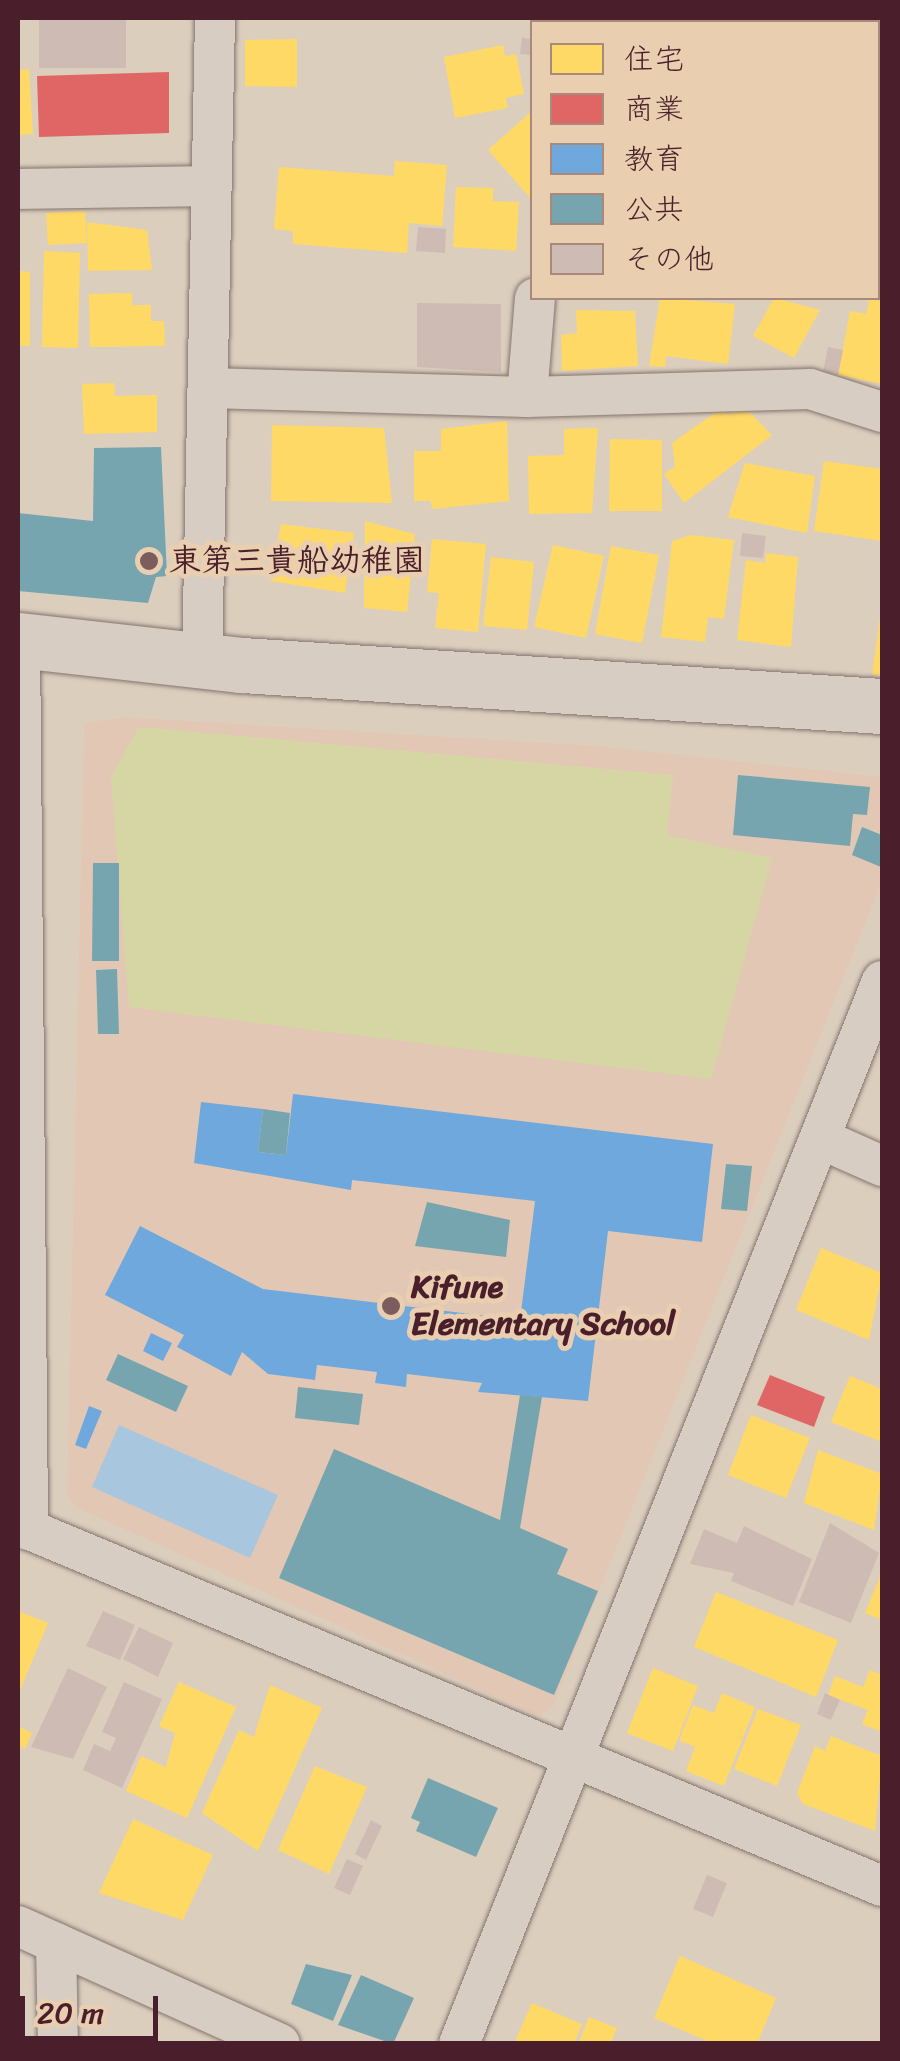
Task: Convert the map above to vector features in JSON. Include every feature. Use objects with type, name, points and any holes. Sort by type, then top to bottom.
[{"type":"street","points":[[202,661],[214,18]]},
{"type":"street","points":[[18,188],[211,186]]},
{"type":"street","points":[[527,397],[535,300]]},
{"type":"street","points":[[208,388],[527,397],[810,388],[882,412]]},
{"type":"street","points":[[882,706],[202,661],[19,640],[23,1528],[577,1764],[882,1886]]},
{"type":"street","points":[[460,2044],[577,1764],[882,982]]},
{"type":"street","points":[[821,1139],[882,1166]]},
{"type":"street","points":[[18,1926],[280,2044]]},
{"type":"street","points":[[56,1944],[58,2044]]},
{"type":"shaded area","name":"Kifune Elementary School","points":[[125,717],[597,746],[882,777],[882,881],[553,1707],[539,1716],[75,1507],[67,1495],[84,723]]},
{"type":"green space","points":[[139,727],[673,775],[667,835],[772,858],[711,1079],[129,1007],[111,777]]},
{"type":"water","points":[[119,1425],[278,1495],[250,1558],[92,1487]]},
{"type":"building: 住宅","points":[[754,18],[854,18],[803,20]]},
{"type":"building: 住宅","points":[[297,39],[297,87],[245,86],[245,40]]},
{"type":"building: 住宅","points":[[503,45],[505,56],[516,54],[524,94],[506,98],[508,108],[455,118],[444,57]]},
{"type":"building: 住宅","points":[[29,69],[33,134],[18,135],[18,70]]},
{"type":"building: 住宅","points":[[530,113],[530,198],[488,150]]},
{"type":"building: 住宅","points":[[395,161],[447,165],[442,226],[409,223],[407,253],[293,244],[293,231],[274,229],[279,167],[394,176]]},
{"type":"building: 住宅","points":[[456,187],[493,188],[493,201],[519,202],[516,251],[453,247]]},
{"type":"building: 住宅","points":[[85,211],[87,243],[48,245],[46,213]]},
{"type":"building: 住宅","points":[[87,222],[147,230],[152,270],[88,271]]},
{"type":"building: 住宅","points":[[44,251],[80,253],[78,348],[42,347]]},
{"type":"building: 住宅","points":[[18,271],[30,272],[30,346],[18,346]]},
{"type":"building: 住宅","points":[[132,293],[132,305],[151,305],[151,321],[164,321],[165,346],[90,347],[89,294]]},
{"type":"building: 住宅","points":[[660,300],[735,304],[728,364],[666,356],[665,367],[649,366]]},
{"type":"building: 住宅","points":[[773,300],[820,310],[794,358],[753,336]]},
{"type":"building: 住宅","points":[[869,300],[882,301],[882,384],[838,375],[850,311],[866,314]]},
{"type":"building: 住宅","points":[[576,310],[635,311],[638,366],[562,371],[561,335],[577,333]]},
{"type":"building: 住宅","points":[[114,383],[115,396],[157,395],[157,432],[84,434],[82,384]]},
{"type":"building: 住宅","points":[[743,405],[772,435],[684,503],[664,474],[675,466],[672,443],[723,407],[728,415]]},
{"type":"building: 住宅","points":[[507,421],[509,501],[432,509],[431,501],[414,501],[414,451],[441,451],[441,429]]},
{"type":"building: 住宅","points":[[272,425],[384,428],[392,503],[271,501]]},
{"type":"building: 住宅","points":[[598,428],[592,513],[529,514],[528,456],[564,455],[564,429]]},
{"type":"building: 住宅","points":[[610,439],[662,440],[662,511],[609,511]]},
{"type":"building: 住宅","points":[[824,461],[882,469],[882,541],[814,531]]},
{"type":"building: 住宅","points":[[745,463],[815,476],[807,533],[728,517]]},
{"type":"building: 住宅","points":[[365,521],[415,534],[407,612],[364,608]]},
{"type":"building: 住宅","points":[[281,524],[354,533],[345,593],[271,581]]},
{"type":"building: 住宅","points":[[691,535],[734,540],[724,619],[708,617],[705,642],[661,637],[672,541]]},
{"type":"building: 住宅","points":[[432,539],[486,544],[478,632],[435,628],[439,593],[427,592]]},
{"type":"building: 住宅","points":[[553,545],[604,556],[586,638],[534,627]]},
{"type":"building: 住宅","points":[[611,546],[659,555],[642,643],[595,634]]},
{"type":"building: 住宅","points":[[766,553],[798,557],[791,647],[737,640],[746,560],[765,563]]},
{"type":"building: 住宅","points":[[491,557],[534,562],[527,630],[483,626]]},
{"type":"building: 住宅","points":[[882,618],[882,676],[872,674]]},
{"type":"building: 住宅","points":[[821,1248],[882,1273],[869,1340],[796,1310]]},
{"type":"building: 住宅","points":[[850,1376],[882,1389],[882,1442],[831,1422]]},
{"type":"building: 住宅","points":[[751,1415],[810,1438],[786,1498],[728,1475]]},
{"type":"building: 住宅","points":[[818,1450],[882,1474],[874,1530],[804,1503]]},
{"type":"building: 住宅","points":[[882,1572],[882,1620],[865,1613]]},
{"type":"building: 住宅","points":[[716,1592],[838,1640],[816,1697],[694,1647]]},
{"type":"building: 住宅","points":[[18,1611],[48,1623],[18,1695]]},
{"type":"building: 住宅","points":[[653,1668],[698,1686],[673,1751],[627,1733]]},
{"type":"building: 住宅","points":[[870,1670],[882,1675],[882,1732],[862,1724],[868,1710],[828,1695],[835,1676],[863,1687]]},
{"type":"building: 住宅","points":[[179,1682],[236,1707],[187,1818],[126,1791],[141,1756],[166,1767],[175,1733],[159,1726]]},
{"type":"building: 住宅","points":[[270,1685],[322,1708],[258,1851],[202,1813],[239,1730],[254,1737]]},
{"type":"building: 住宅","points":[[722,1693],[755,1707],[724,1786],[686,1771],[695,1747],[679,1740],[693,1705],[714,1713]]},
{"type":"building: 住宅","points":[[758,1709],[801,1725],[777,1786],[734,1769]]},
{"type":"building: 住宅","points":[[18,1726],[32,1733],[25,1749],[18,1745]]},
{"type":"building: 住宅","points":[[831,1736],[882,1756],[875,1831],[803,1804],[797,1793],[815,1746],[825,1751]]},
{"type":"building: 住宅","points":[[315,1766],[367,1787],[329,1874],[278,1850]]},
{"type":"building: 住宅","points":[[133,1819],[213,1855],[183,1920],[99,1893]]},
{"type":"building: 住宅","points":[[680,1956],[776,1998],[757,2044],[714,2044],[654,2018]]},
{"type":"building: 住宅","points":[[532,2003],[582,2024],[574,2044],[514,2044]]},
{"type":"building: 住宅","points":[[589,2017],[617,2028],[612,2040],[620,2044],[578,2044]]},
{"type":"building: 商業","points":[[169,72],[169,133],[39,137],[37,76]]},
{"type":"building: 商業","points":[[770,1375],[825,1397],[814,1427],[757,1405]]},
{"type":"building: 教育","points":[[293,1094],[713,1144],[702,1242],[608,1231],[588,1401],[478,1392],[482,1383],[407,1374],[406,1387],[375,1383],[377,1372],[317,1365],[315,1380],[268,1374],[242,1352],[231,1376],[177,1347],[184,1335],[105,1295],[140,1226],[263,1289],[520,1320],[535,1201],[352,1180],[351,1190],[194,1163],[201,1102],[263,1109],[258,1152],[286,1155]]},
{"type":"building: 教育","points":[[151,1333],[172,1343],[163,1361],[143,1351]]},
{"type":"building: 教育","points":[[89,1406],[102,1411],[86,1449],[75,1445]]},
{"type":"building: 公共","points":[[161,447],[167,576],[156,577],[148,603],[18,591],[18,513],[93,521],[94,448]]},
{"type":"building: 公共","points":[[738,775],[870,787],[867,815],[853,814],[850,846],[733,835]]},
{"type":"building: 公共","points":[[862,827],[882,835],[881,867],[852,855]]},
{"type":"building: 公共","points":[[93,863],[119,863],[119,961],[92,961]]},
{"type":"building: 公共","points":[[117,969],[119,1034],[98,1034],[96,970]]},
{"type":"building: 公共","points":[[263,1109],[290,1113],[286,1155],[258,1152]]},
{"type":"building: 公共","points":[[726,1164],[752,1166],[747,1211],[721,1209]]},
{"type":"building: 公共","points":[[427,1202],[510,1220],[506,1257],[415,1246]]},
{"type":"building: 公共","points":[[118,1354],[188,1386],[176,1412],[106,1380]]},
{"type":"building: 公共","points":[[298,1387],[363,1394],[359,1425],[295,1418]]},
{"type":"building: 公共","points":[[520,1395],[542,1397],[520,1528],[568,1549],[557,1574],[598,1591],[554,1695],[279,1578],[334,1449],[500,1520]]},
{"type":"building: 公共","points":[[428,1778],[498,1808],[476,1857],[416,1831],[420,1822],[411,1818]]},
{"type":"building: 公共","points":[[306,1964],[352,1975],[333,2021],[291,2004]]},
{"type":"building: 公共","points":[[361,1975],[414,1998],[393,2044],[338,2025]]},
{"type":"building: その他","points":[[39,18],[126,18],[126,68],[39,68]]},
{"type":"building: その他","points":[[522,38],[530,39],[530,55],[520,54]]},
{"type":"building: その他","points":[[418,227],[446,229],[445,253],[416,251]]},
{"type":"building: その他","points":[[417,303],[501,304],[501,372],[417,367]]},
{"type":"building: その他","points":[[828,347],[843,350],[838,375],[823,372]]},
{"type":"building: その他","points":[[742,533],[766,536],[763,558],[740,556]]},
{"type":"building: その他","points":[[830,1523],[879,1553],[851,1623],[799,1602]]},
{"type":"building: その他","points":[[744,1526],[812,1559],[793,1606],[731,1581],[734,1573],[690,1564],[704,1529],[737,1543]]},
{"type":"building: その他","points":[[103,1611],[135,1625],[120,1660],[86,1646]]},
{"type":"building: その他","points":[[139,1627],[173,1643],[158,1677],[123,1659]]},
{"type":"building: その他","points":[[68,1668],[107,1687],[73,1759],[31,1747]]},
{"type":"building: その他","points":[[124,1682],[162,1699],[122,1788],[83,1770],[94,1744],[110,1751],[116,1738],[102,1732]]},
{"type":"building: その他","points":[[825,1693],[840,1700],[831,1720],[817,1714]]},
{"type":"building: その他","points":[[371,1820],[382,1826],[366,1860],[355,1854]]},
{"type":"building: その他","points":[[347,1859],[363,1866],[350,1895],[334,1888]]},
{"type":"building: その他","points":[[707,1875],[727,1883],[713,1917],[693,1909]]},
{"type":"place","name":"東第三貴船幼稚園","points":[[149,561]]},
{"type":"place","name":"Kifune Elementary School","points":[[391,1306]]}]
